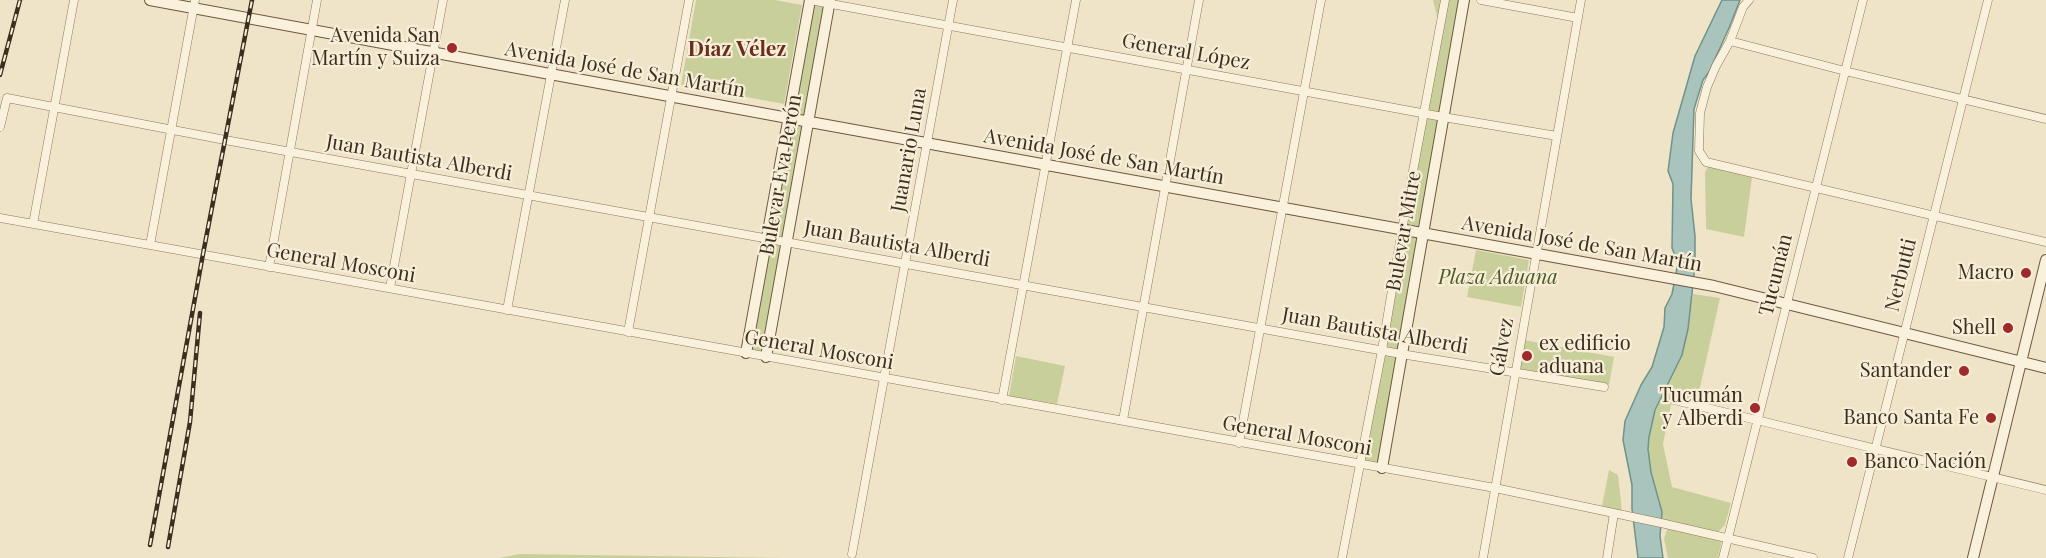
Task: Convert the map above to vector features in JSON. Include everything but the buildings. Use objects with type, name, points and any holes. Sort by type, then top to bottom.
[{"type":"main road","name":"Avenida José de San Martín","points":[[150,0],[194,4],[312,30],[671,97],[1714,286],[2046,368]]},
{"type":"main road","name":"Bulevar Eva Perón","points":[[746,353],[810,0]]},
{"type":"main road","name":"Bulevar Mitre","points":[[1382,468],[1464,0]]},
{"type":"main road","name":"Bulevar Eva Perón","points":[[766,357],[830,2]]},
{"type":"main road","points":[[1973,558],[2046,260]]},
{"type":"street","points":[[33,224],[74,0]]},
{"type":"street","points":[[269,267],[317,0]]},
{"type":"street","points":[[390,288],[443,0]]},
{"type":"street","points":[[507,310],[565,0]]},
{"type":"street","points":[[628,332],[689,0]]},
{"type":"street","name":"General López","points":[[810,0],[1557,136]]},
{"type":"street","name":"Juanario Luna","points":[[852,554],[953,0]]},
{"type":"street","points":[[1002,400],[1076,0]]},
{"type":"street","points":[[1123,420],[1200,0]]},
{"type":"street","points":[[1239,442],[1321,0]]},
{"type":"street","name":"Bulevar Mitre","points":[[1342,558],[1445,0]]},
{"type":"street","points":[[1481,0],[1578,18]]},
{"type":"street","name":"Gálvez","points":[[1483,558],[1581,0]]},
{"type":"street","points":[[1749,0],[1743,6],[1730,41],[1716,66],[1700,112],[1699,152],[1706,162],[2046,242]]},
{"type":"street","name":"Tucumán","points":[[1723,558],[1863,0]]},
{"type":"street","name":"Nerbutti","points":[[1848,558],[1988,0]]},
{"type":"street","points":[[150,245],[194,4]]},
{"type":"street","points":[[1730,41],[2046,119]]},
{"type":"street","name":"Juan Bautista Alberdi","points":[[0,127],[7,98],[290,152],[1401,354],[1604,387]]},
{"type":"street","name":"General Mosconi","points":[[0,218],[1495,488],[1632,516],[1814,558]]},
{"type":"street","points":[[1674,400],[2046,490]]},
{"type":"street","points":[[1607,558],[1614,513]]},
{"type":"green space","points":[[696,0],[775,0],[802,5],[784,104],[681,85]]},
{"type":"green space","points":[[810,0],[830,0],[766,357],[746,353]]},
{"type":"green space","points":[[1433,0],[1464,0],[1382,468],[1359,463],[1437,41],[1437,16]]},
{"type":"green space","points":[[1708,166],[1752,177],[1744,237],[1706,229],[1705,172]]},
{"type":"green space","name":"Plaza Aduana","points":[[1476,250],[1529,260],[1521,307],[1467,297]]},
{"type":"green space","points":[[1693,294],[1720,298],[1697,401],[1678,396],[1671,405],[1663,444],[1672,487],[1731,503],[1725,525],[1717,533],[1661,520],[1660,502],[1649,463],[1648,440],[1655,412],[1683,352]]},
{"type":"green space","points":[[1524,340],[1614,357],[1609,385],[1520,370]]},
{"type":"green space","points":[[1016,356],[1065,366],[1057,404],[1009,396]]},
{"type":"green space","points":[[1609,470],[1618,475],[1622,511],[1602,506]]},
{"type":"green space","points":[[1667,529],[1722,540],[1718,558],[1668,558],[1664,539]]},
{"type":"green space","points":[[520,554],[784,558],[499,558]]},
{"type":"water","points":[[1722,0],[1740,0],[1709,72],[1703,80],[1694,109],[1691,199],[1695,266],[1688,329],[1682,355],[1655,410],[1649,437],[1651,472],[1662,512],[1660,536],[1663,558],[1638,558],[1632,509],[1632,485],[1623,440],[1625,421],[1652,367],[1664,327],[1665,308],[1672,294],[1678,263],[1672,248],[1673,184],[1668,171],[1673,133],[1695,56]]},
{"type":"railway","points":[[0,75],[20,0]]},
{"type":"railway","points":[[150,545],[252,0]]},
{"type":"railway","points":[[168,547],[190,422],[200,313]]},
{"type":"place","name":"Avenida San Martín y Suiza","points":[[452,48]]},
{"type":"place","name":"Macro","points":[[2026,273]]},
{"type":"place","name":"Shell","points":[[2008,328]]},
{"type":"place","name":"ex edificio aduana","points":[[1527,356]]},
{"type":"place","name":"Santander","points":[[1964,371]]},
{"type":"place","name":"Tucumán y Alberdi","points":[[1755,408]]},
{"type":"place","name":"Banco Santa Fe","points":[[1991,418]]},
{"type":"place","name":"Banco Nación","points":[[1852,462]]},
{"type":"district","name":"Díaz Vélez","points":[[737,49]]}]
